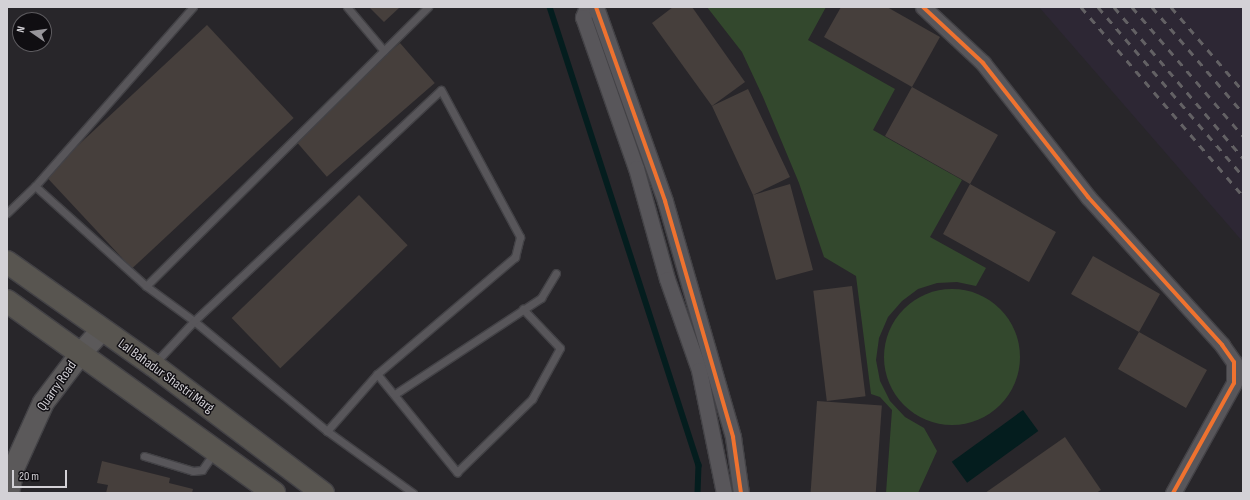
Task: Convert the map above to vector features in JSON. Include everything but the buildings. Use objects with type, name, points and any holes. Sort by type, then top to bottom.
[{"type":"main road","name":"Lal Bahadur Shastri Marg","points":[[7,262],[153,366],[323,493]]},
{"type":"main road","points":[[7,301],[81,352],[274,493]]},
{"type":"main road","name":"Quarry Road","points":[[8,493],[12,468],[43,402],[81,352],[102,330]]},
{"type":"street","points":[[587,7],[583,17],[641,185],[667,280],[698,370],[724,493]]},
{"type":"street","points":[[596,7],[657,178],[727,413],[741,493]]},
{"type":"street","points":[[924,7],[983,63],[1088,197],[1222,345],[1234,362],[1234,383],[1173,493]]},
{"type":"street","points":[[641,185],[657,178]]},
{"type":"lane","points":[[7,213],[35,186],[193,7]]},
{"type":"lane","points":[[347,7],[384,51]]},
{"type":"lane","points":[[146,286],[428,7]]},
{"type":"lane","points":[[153,366],[194,321],[441,90],[520,237],[515,257],[377,374],[327,431]]},
{"type":"lane","points":[[35,186],[146,286],[194,321],[327,431],[413,493]]},
{"type":"lane","points":[[396,394],[523,308],[541,298],[556,273]]},
{"type":"lane","points":[[377,374],[396,394],[457,472],[532,399],[560,348],[523,308]]},
{"type":"lane","points":[[144,456],[193,470],[202,470],[216,451]]},
{"type":"shaded area","points":[[1039,7],[1243,7],[1243,242]]},
{"type":"green space","points":[[707,7],[826,7],[808,40],[895,89],[873,130],[962,180],[930,237],[986,268],[976,286],[957,282],[937,283],[918,289],[902,301],[888,317],[879,338],[876,360],[880,381],[890,401],[905,417],[924,428],[937,451],[918,493],[886,493],[892,410],[880,397],[871,394],[856,276],[824,257],[799,183],[763,97],[742,52]]},
{"type":"green space","points":[[952,289],[972,292],[984,297],[1000,309],[1012,325],[1017,337],[1020,357],[1017,377],[1012,389],[1000,405],[984,417],[972,422],[952,425],[932,422],[920,417],[904,405],[892,389],[887,377],[884,357],[887,337],[892,325],[904,309],[920,297],[932,292]]},
{"type":"water","points":[[1023,410],[1038,431],[967,483],[952,462]]},
{"type":"waterway","points":[[550,7],[699,465],[698,493]]},
{"type":"railway","points":[[1081,7],[1243,196]]},
{"type":"railway","points":[[1098,7],[1243,176]]},
{"type":"railway","points":[[1114,7],[1243,158]]},
{"type":"railway","points":[[1132,7],[1243,136]]},
{"type":"railway","points":[[1152,7],[1243,113]]},
{"type":"railway","points":[[1171,7],[1243,91]]},
{"type":"cycle path","points":[[596,7],[665,201],[733,437],[741,493]]},
{"type":"cycle path","points":[[923,7],[983,63],[1088,197],[1222,345],[1234,362],[1234,383],[1173,493]]}]
